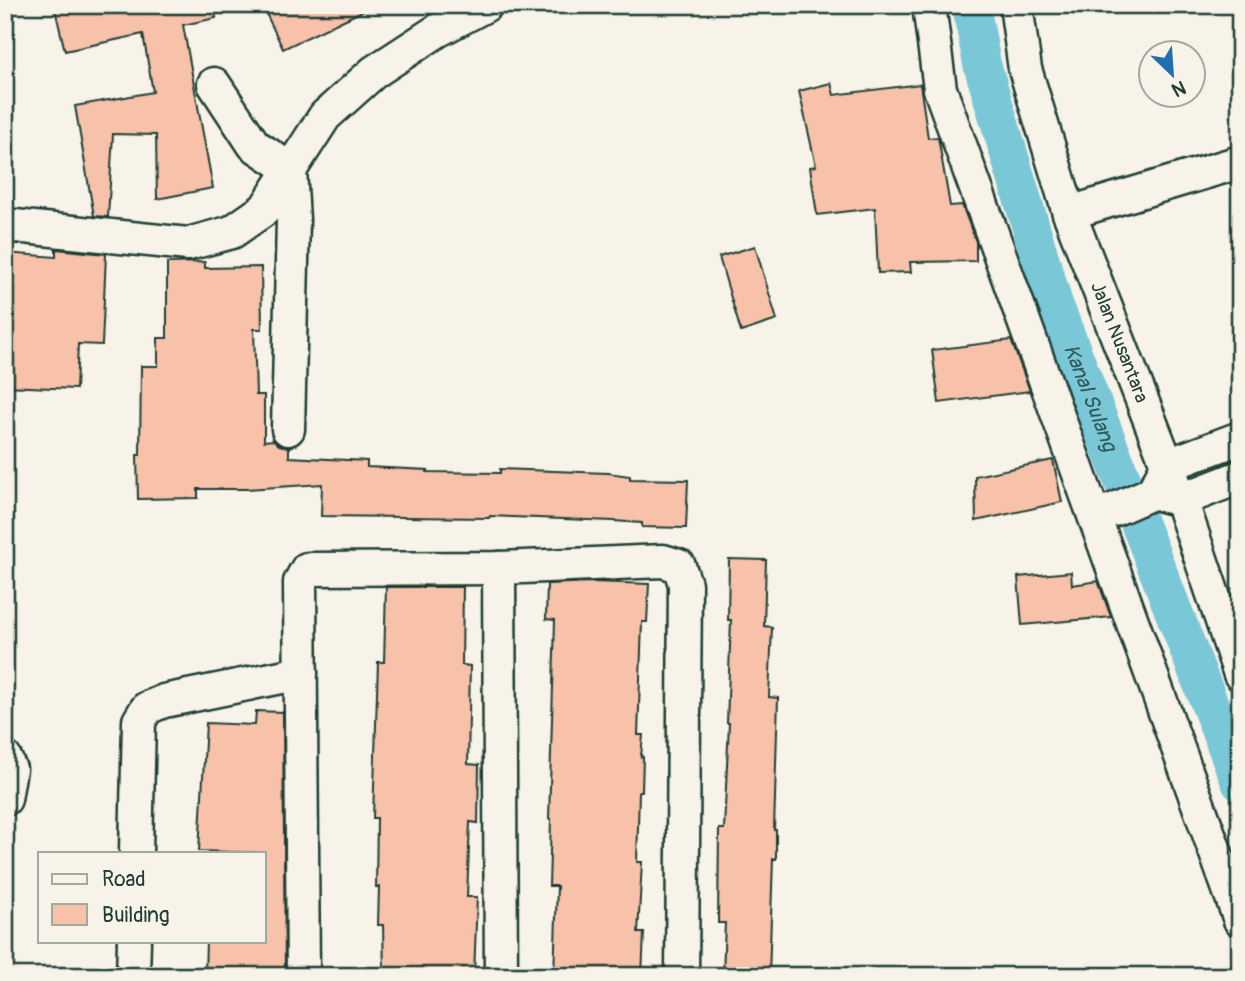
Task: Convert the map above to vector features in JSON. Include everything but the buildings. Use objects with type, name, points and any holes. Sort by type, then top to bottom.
[{"type":"street","points":[[5,225],[188,244],[232,232],[265,209],[325,116],[433,18],[486,5]]},
{"type":"street","points":[[929,5],[940,89],[1104,512],[1240,920]]},
{"type":"street","name":"Jalan Nusantara","points":[[1016,5],[1025,69],[1069,214],[1168,466],[1167,496],[1240,674]]},
{"type":"street","points":[[214,84],[254,145],[290,169]]},
{"type":"street","points":[[1069,214],[1240,162]]},
{"type":"street","points":[[288,429],[293,219],[290,169]]},
{"type":"street","points":[[1168,466],[1240,438]]},
{"type":"street","points":[[1104,512],[1240,477]]},
{"type":"street","points":[[303,976],[300,582],[307,569],[499,568],[663,561],[679,566],[685,584],[682,976]]},
{"type":"street","points":[[499,568],[500,976]]},
{"type":"street","points":[[136,852],[139,721],[147,708],[164,701],[301,673]]},
{"type":"street","points":[[5,758],[10,769],[5,799]]},
{"type":"street","points":[[133,976],[134,942]]},
{"type":"waterway","name":"Kanal Sulang","points":[[971,5],[982,64],[1054,304],[1240,782]]}]
